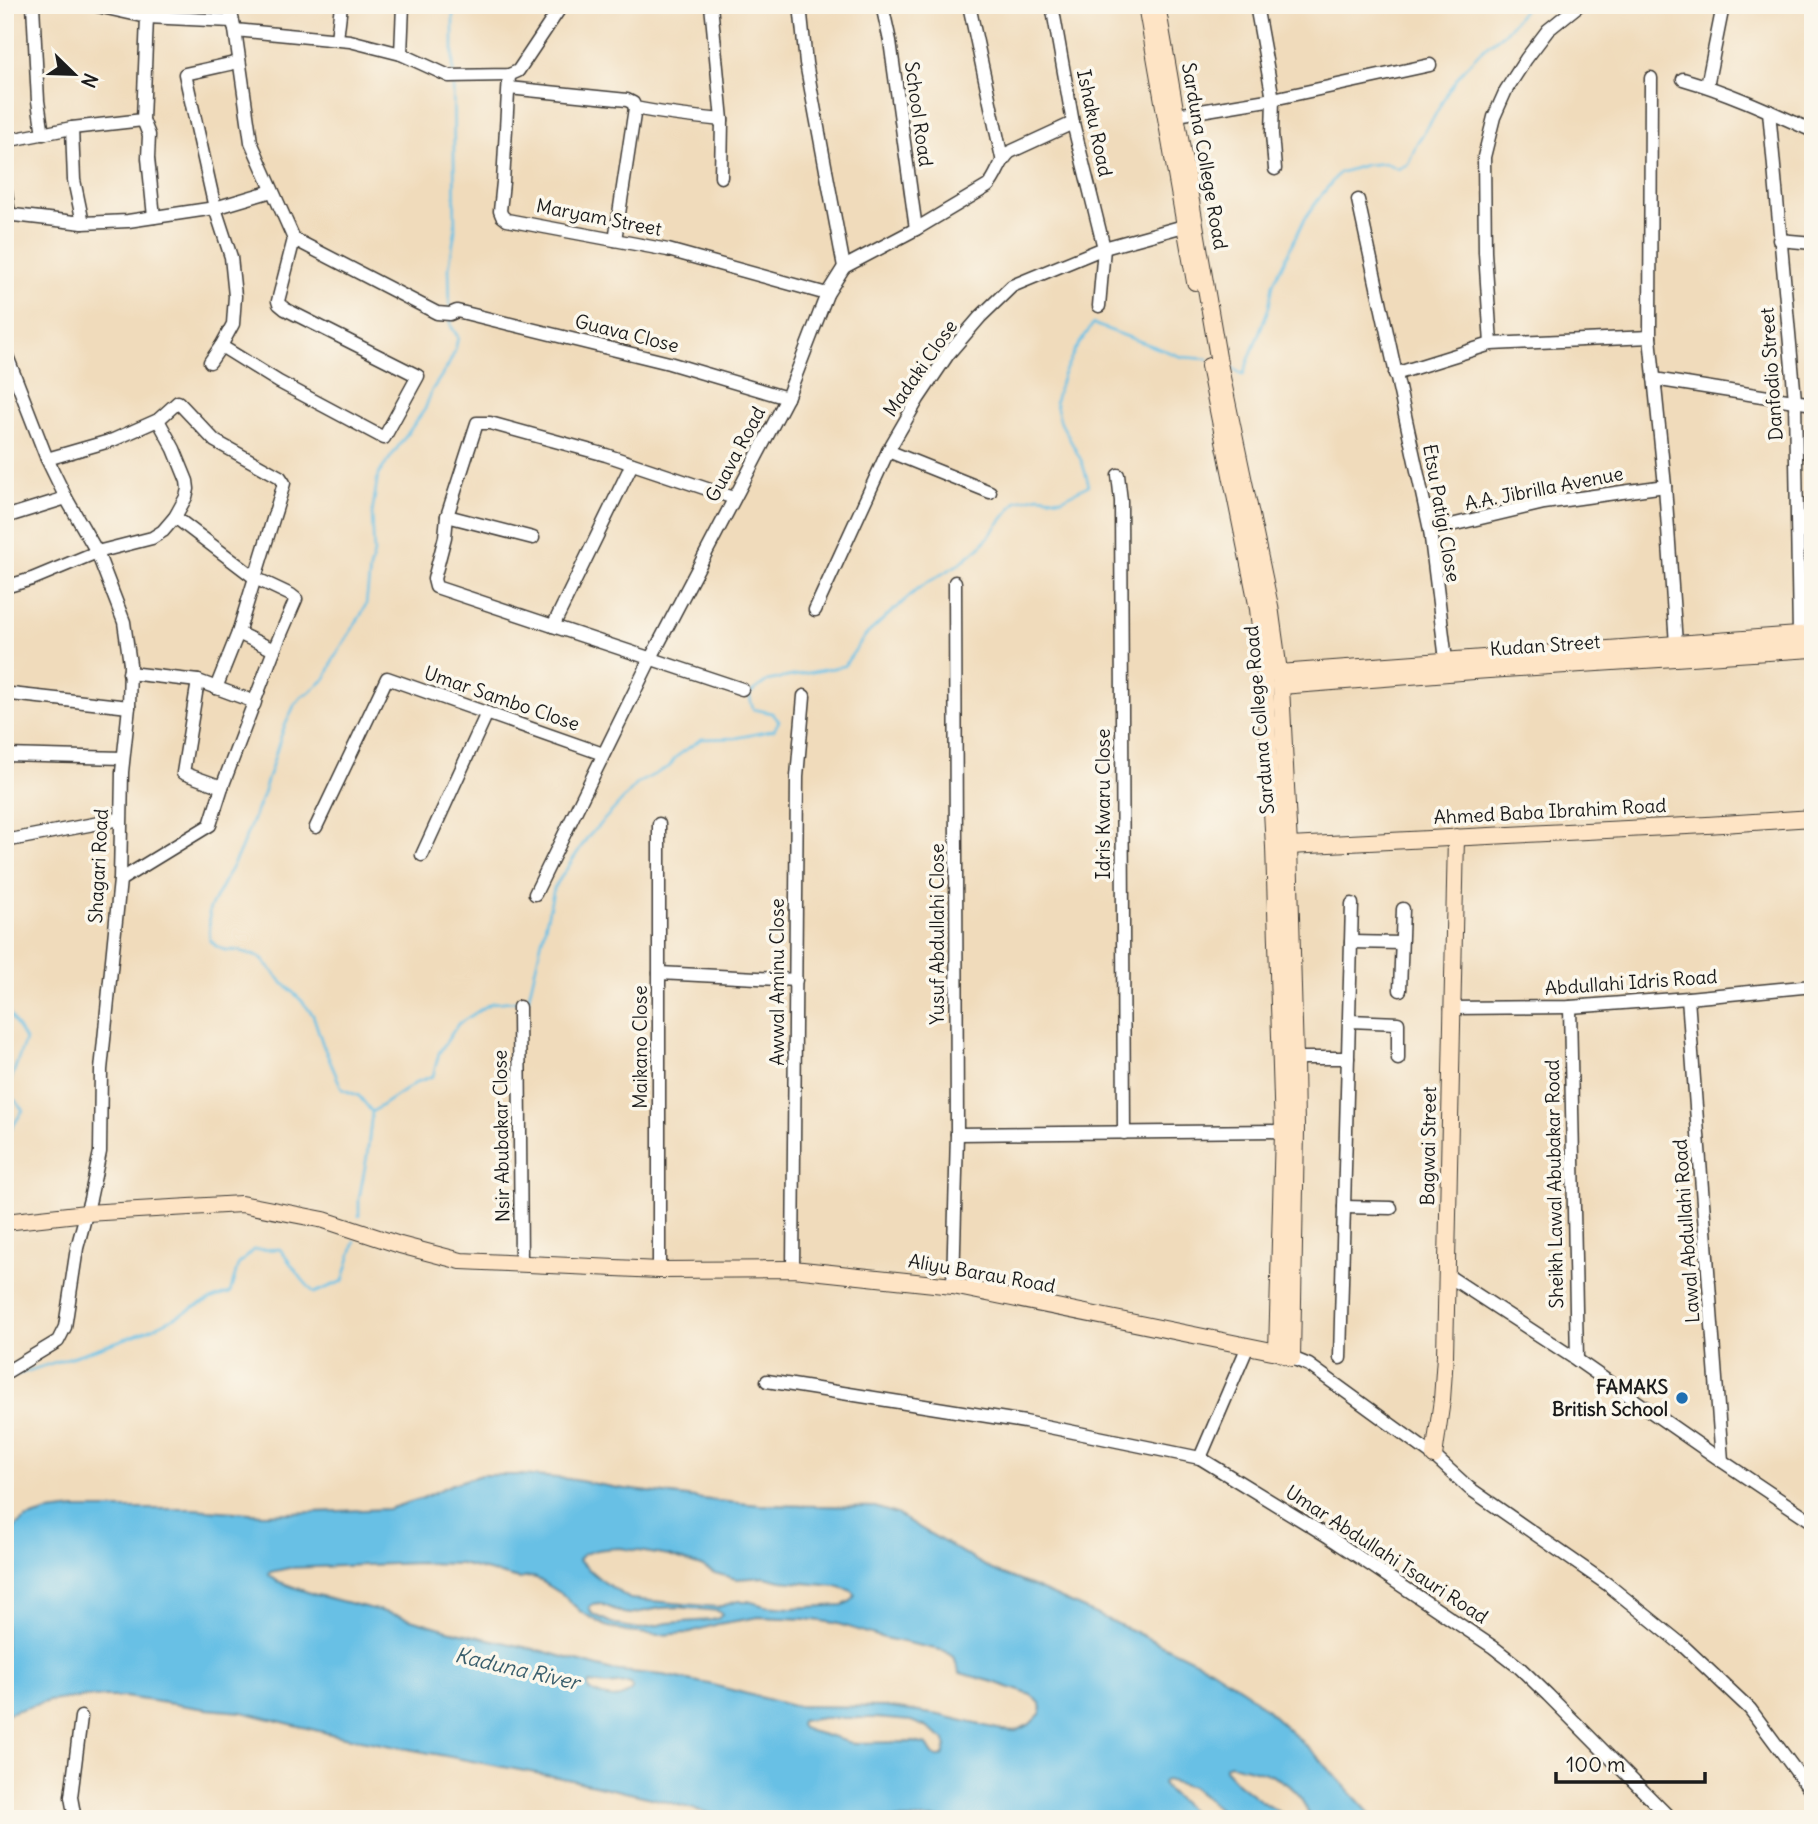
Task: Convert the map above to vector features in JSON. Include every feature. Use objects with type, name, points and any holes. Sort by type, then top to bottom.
[{"type":"street","points":[[33,5],[38,102],[43,134]]},
{"type":"street","points":[[93,5],[148,17],[350,41],[401,54],[454,76],[509,81],[627,100],[633,103],[635,108],[615,240]]},
{"type":"street","points":[[222,346],[279,382],[384,438],[418,376],[279,304],[294,239],[251,142],[229,5]]},
{"type":"street","points":[[337,39],[341,5]]},
{"type":"street","points":[[401,54],[402,5]]},
{"type":"street","points":[[509,81],[519,71],[562,5]]},
{"type":"street","points":[[711,5],[722,120],[721,177]]},
{"type":"street","points":[[800,5],[806,63],[844,267],[916,229],[988,186],[995,178],[1002,159],[1010,152],[1073,123]]},
{"type":"street","name":"School Road","points":[[882,5],[890,41],[916,229]]},
{"type":"street","points":[[969,5],[1002,159]]},
{"type":"street","name":"Ishaku Road","points":[[1052,5],[1073,123],[1104,248],[1099,306]]},
{"type":"street","name":"Sarduna College Road","points":[[1146,5],[1184,226],[1211,346]]},
{"type":"street","name":"Sarduna College Road","points":[[1157,5],[1177,115],[1211,346],[1259,620],[1264,666],[1288,1058],[1296,1130],[1292,1358]]},
{"type":"street","points":[[1256,5],[1273,99],[1275,169]]},
{"type":"street","points":[[1491,344],[1485,253],[1484,157],[1494,117],[1506,90],[1526,59],[1548,30],[1578,5]]},
{"type":"street","points":[[1707,86],[1722,12]]},
{"type":"street","points":[[148,17],[143,120],[149,135],[148,158],[154,217]]},
{"type":"street","points":[[210,362],[233,324],[235,296],[231,257],[215,208],[185,74],[239,62]]},
{"type":"street","points":[[1177,115],[1273,99],[1430,65]]},
{"type":"street","points":[[1651,78],[1650,337],[1665,486],[1676,644]]},
{"type":"street","points":[[1683,79],[1707,86],[1813,131]]},
{"type":"street","name":"Maryam Street","points":[[509,81],[500,211],[507,220],[668,250],[827,294]]},
{"type":"street","points":[[635,108],[673,116],[722,120]]},
{"type":"street","name":"Danfodio Street","points":[[1769,111],[1795,400],[1806,634]]},
{"type":"street","points":[[5,141],[72,128],[143,120]]},
{"type":"street","points":[[72,128],[74,180],[83,223]]},
{"type":"street","points":[[5,186],[7,214],[83,223],[128,221],[215,208],[272,191]]},
{"type":"street","name":"Etsu Patigi Close","points":[[1358,200],[1430,530],[1446,660]]},
{"type":"street","name":"Madaki Close","points":[[815,610],[888,451],[918,398],[949,354],[980,317],[1012,286],[1104,248],[1184,226]]},
{"type":"street","name":"Guava Close","points":[[294,239],[437,313],[450,314],[457,311],[670,363],[787,398]]},
{"type":"street","points":[[1780,240],[1813,243]]},
{"type":"street","name":"Guava Road","points":[[535,894],[651,659],[787,398],[827,294],[844,267]]},
{"type":"street","points":[[1395,374],[1491,344],[1650,337]]},
{"type":"street","name":"Shagari Road","points":[[5,351],[47,459],[97,552],[124,622],[130,664],[120,819],[120,880],[101,1070],[100,1152],[77,1248],[65,1327],[58,1341],[5,1373]]},
{"type":"street","name":"Sarduna College Road","points":[[1214,364],[1270,606],[1280,680],[1289,846],[1288,1058],[1283,1131],[1277,1352]]},
{"type":"street","points":[[1654,380],[1813,404]]},
{"type":"street","points":[[47,459],[113,440],[158,420],[178,402],[215,441],[280,477],[284,483],[238,634],[216,688]]},
{"type":"street","points":[[5,587],[32,579],[97,552],[152,538],[163,531],[186,497],[187,481],[158,420]]},
{"type":"street","points":[[734,498],[606,455],[490,423],[477,423],[447,516],[445,537],[434,579],[436,587],[742,689]]},
{"type":"street","points":[[888,451],[990,492]]},
{"type":"street","points":[[553,626],[632,464]]},
{"type":"street","name":"Idris Kwaru Close","points":[[1118,475],[1121,515],[1124,1133]]},
{"type":"street","name":"A.A. Jibrilla Avenue","points":[[1430,530],[1544,503],[1665,486]]},
{"type":"street","points":[[5,517],[66,498]]},
{"type":"street","points":[[447,516],[533,538]]},
{"type":"street","points":[[120,880],[209,825],[274,650],[296,600],[255,578],[175,517]]},
{"type":"street","name":"Yusuf Abdullahi Close","points":[[953,1286],[957,1134],[955,582]]},
{"type":"street","points":[[238,634],[274,650]]},
{"type":"street","points":[[1280,680],[1446,660],[1806,634]]},
{"type":"street","name":"Kudan Street","points":[[1280,680],[1813,649]]},
{"type":"street","points":[[129,673],[198,681],[255,702],[254,705]]},
{"type":"street","name":"Umar Sambo Close","points":[[316,828],[387,678],[603,754]]},
{"type":"street","points":[[198,681],[183,773],[222,787]]},
{"type":"street","points":[[11,694],[129,707]]},
{"type":"street","name":"Awwal Aminu Close","points":[[793,1269],[797,777],[804,696]]},
{"type":"street","points":[[422,855],[487,713]]},
{"type":"street","points":[[5,755],[123,758]]},
{"type":"street","name":"Ahmed Baba Ibrahim Road","points":[[1289,846],[1813,818]]},
{"type":"street","points":[[5,841],[120,819]]},
{"type":"street","name":"Maikano Close","points":[[659,824],[659,1269]]},
{"type":"street","name":"Bagwai Street","points":[[1434,1456],[1445,1356],[1456,837]]},
{"type":"street","points":[[1340,1359],[1352,904]]},
{"type":"street","points":[[1400,990],[1403,909]]},
{"type":"street","points":[[1351,942],[1401,943]]},
{"type":"street","points":[[659,974],[796,980]]},
{"type":"street","name":"Abdullahi Idris Road","points":[[1451,1008],[1570,1007],[1813,986]]},
{"type":"street","name":"Lawal Abdullahi Road","points":[[1688,998],[1722,1461]]},
{"type":"street","name":"Nsir Abubakar Close","points":[[519,1007],[521,1264]]},
{"type":"street","name":"Sheikh Lawal Abubakar Road","points":[[1570,1007],[1577,1360]]},
{"type":"street","points":[[1349,1021],[1398,1023],[1398,1059]]},
{"type":"street","points":[[1288,1058],[1348,1058]]},
{"type":"street","points":[[957,1134],[1283,1131]]},
{"type":"street","name":"Aliyu Barau Road","points":[[5,1222],[86,1213],[241,1204],[324,1220],[400,1245],[461,1261],[659,1269],[793,1269],[953,1286],[1277,1352],[1292,1358]]},
{"type":"street","points":[[1345,1208],[1391,1208]]},
{"type":"street","points":[[1447,1275],[1577,1360],[1813,1522]]},
{"type":"street","points":[[1200,1458],[1248,1346]]},
{"type":"street","points":[[1292,1358],[1309,1365],[1434,1456],[1469,1488],[1607,1584],[1680,1643],[1751,1709],[1813,1794]]},
{"type":"street","name":"Umar Abdullahi Tsauri Road","points":[[767,1381],[1025,1422],[1200,1458],[1329,1537],[1493,1647],[1530,1677],[1671,1819]]},
{"type":"street","points":[[75,1819],[71,1797],[81,1717]]},
{"type":"water","name":"Kaduna River","points":[[481,1475],[522,1475],[569,1479],[718,1501],[760,1505],[875,1507],[896,1514],[992,1570],[1033,1586],[1210,1668],[1247,1692],[1279,1721],[1315,1754],[1375,1819],[1310,1819],[1301,1799],[1287,1784],[1269,1774],[1229,1764],[1225,1769],[1238,1783],[1285,1816],[1294,1819],[1231,1819],[1192,1787],[1166,1780],[1162,1783],[1165,1788],[1200,1819],[731,1819],[567,1779],[339,1736],[242,1712],[125,1697],[87,1697],[49,1701],[5,1714],[5,1538],[25,1519],[48,1512],[75,1509],[193,1509],[264,1514],[388,1509],[423,1498],[452,1484]],"holes":[[[620,1548],[669,1556],[736,1579],[765,1577],[837,1586],[855,1594],[852,1600],[843,1605],[791,1608],[765,1606],[748,1601],[718,1607],[630,1599],[601,1580],[578,1560],[581,1556],[603,1549]],[[461,1564],[519,1579],[536,1578],[562,1594],[581,1612],[606,1626],[626,1632],[660,1635],[687,1633],[759,1617],[835,1623],[884,1638],[945,1651],[954,1658],[960,1673],[1031,1695],[1042,1708],[1030,1724],[1016,1731],[885,1707],[793,1706],[709,1684],[662,1675],[609,1670],[542,1651],[448,1630],[313,1594],[277,1581],[269,1575],[270,1572],[289,1568]],[[599,1603],[630,1614],[677,1607],[718,1611],[722,1614],[712,1620],[668,1623],[640,1629],[616,1625],[592,1614],[589,1607]],[[590,1683],[628,1683],[633,1688],[623,1696],[612,1698],[589,1690]],[[823,1718],[911,1721],[945,1740],[946,1746],[943,1756],[937,1757],[927,1745],[914,1742],[852,1743],[810,1731],[800,1725],[801,1721]]]},
{"type":"waterway","points":[[453,5],[453,72]]},
{"type":"waterway","points":[[1224,362],[1243,375],[1269,307],[1273,284],[1304,220],[1339,173],[1365,165],[1386,163],[1398,169],[1408,164],[1417,143],[1463,70],[1482,50],[1504,33],[1525,5]]},
{"type":"waterway","points":[[450,309],[449,268],[455,231],[453,79]]},
{"type":"waterway","points":[[372,1112],[359,1096],[342,1089],[313,1015],[302,1001],[261,958],[240,951],[225,950],[210,940],[209,910],[240,851],[294,706],[302,696],[326,678],[334,658],[366,604],[374,553],[372,514],[378,475],[425,409],[432,390],[448,366],[458,337],[451,326],[451,319]]},
{"type":"waterway","points":[[359,1216],[359,1199],[372,1112],[417,1082],[433,1076],[439,1053],[458,1024],[491,1003],[528,1000],[554,888],[587,838],[638,783],[669,767],[676,757],[701,739],[736,738],[774,730],[779,721],[772,713],[753,709],[749,694],[767,681],[844,666],[865,636],[888,615],[920,587],[959,564],[982,545],[1017,501],[1039,496],[1062,499],[1089,485],[1082,462],[1061,423],[1055,401],[1075,350],[1093,324],[1182,357],[1208,359]]},
{"type":"waterway","points":[[5,1006],[25,1040],[7,1091],[23,1110],[5,1139]]},
{"type":"waterway","points":[[5,1379],[137,1335],[230,1293],[238,1265],[254,1250],[280,1249],[314,1293],[343,1281],[355,1241]]},
{"type":"place","name":"FAMAKS British School","points":[[1682,1398]]}]
